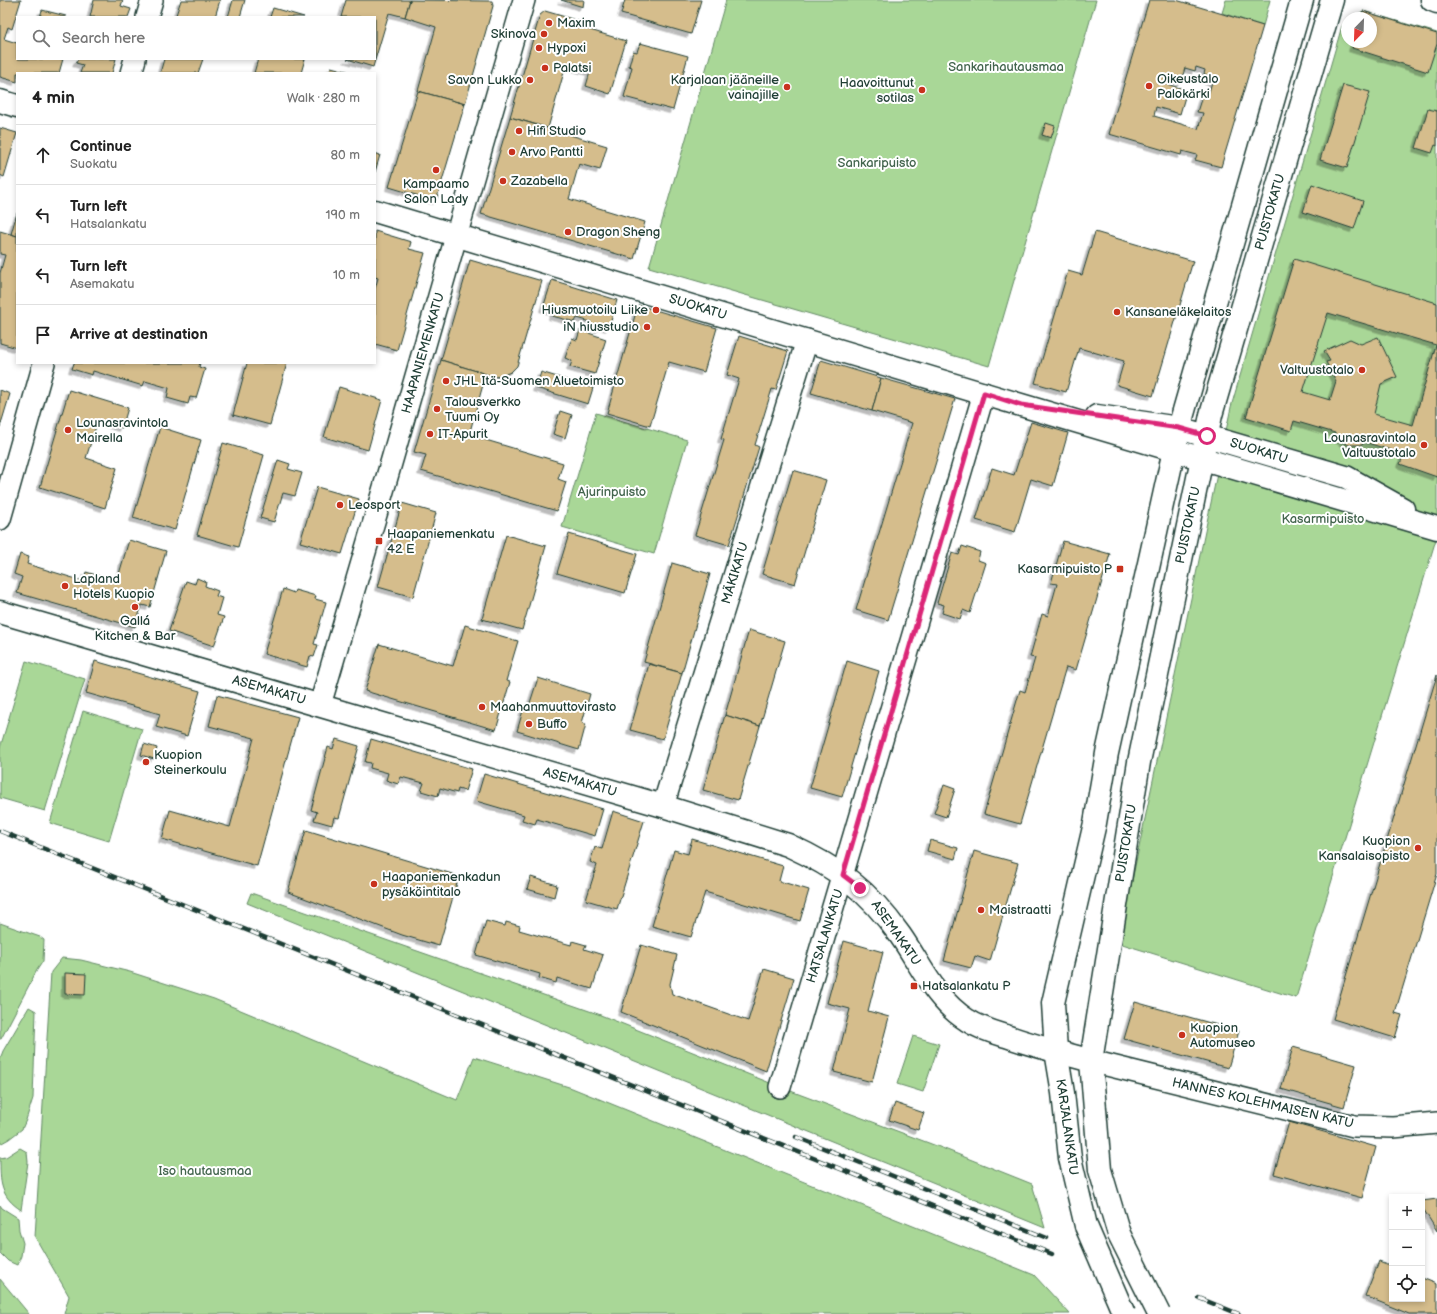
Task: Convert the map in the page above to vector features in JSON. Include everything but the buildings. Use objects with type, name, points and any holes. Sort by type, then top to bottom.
[{"type":"main road","points":[[1056,1051],[1053,1002],[1095,823],[1107,753],[1173,450],[1302,0]]},
{"type":"main road","name":"PUISTOKATU","points":[[1091,1061],[1139,762],[1203,459],[1211,414],[1332,0]]},
{"type":"main road","points":[[1432,0],[1437,2]]},
{"type":"main road","points":[[0,101],[16,106]]},
{"type":"main road","name":"SUOKATU","points":[[376,211],[1437,528]]},
{"type":"main road","name":"SUOKATU","points":[[1021,405],[1179,428],[1346,477],[1437,528]]},
{"type":"main road","name":"ASEMAKATU","points":[[0,612],[663,806],[788,845],[843,875],[871,898],[904,941],[936,992],[967,1020],[986,1030],[1028,1044],[1091,1061]]},
{"type":"main road","name":"KARJALANKATU","points":[[1056,1051],[1063,1093],[1070,1158],[1086,1226],[1124,1314]]},
{"type":"main road","name":"KARJALANKATU","points":[[1091,1061],[1100,1170],[1119,1234],[1159,1314]]},
{"type":"street","points":[[147,16],[152,0]]},
{"type":"street","name":"HAAPANIEMENKATU","points":[[320,705],[524,0]]},
{"type":"street","points":[[130,72],[135,60]]},
{"type":"street","name":"MÄKIKATU","points":[[663,806],[807,340]]},
{"type":"street","points":[[0,520],[44,364]]},
{"type":"street","name":"HATSALANKATU","points":[[780,1087],[984,393]]},
{"type":"street","name":"HANNES KOLEHMAISEN KATU","points":[[1091,1061],[1354,1126],[1393,1127],[1437,1123]]},
{"type":"green space","name":"Sankaripuisto","points":[[726,0],[1096,0],[989,366],[649,267]]},
{"type":"green space","points":[[1226,0],[1270,0],[1263,26],[1222,13]]},
{"type":"green space","name":"Kasarmipuisto","points":[[1377,15],[1437,33],[1437,536],[1296,998],[1119,943],[1231,407],[1341,29],[1341,48],[1377,48]]},
{"type":"green space","name":"Ajurinpuisto","points":[[596,413],[687,440],[654,554],[562,527]]},
{"type":"green space","points":[[26,661],[85,679],[45,811],[0,798],[0,748]]},
{"type":"green space","points":[[83,711],[142,729],[109,841],[50,823]]},
{"type":"green space","points":[[251,893],[598,1014],[780,1087],[942,1148],[1032,1184],[1045,1228],[247,903]]},
{"type":"green space","points":[[0,923],[40,937],[44,940],[43,961],[1,1039],[0,1039]]},
{"type":"green space","name":"Iso hautausmaa","points":[[62,958],[81,960],[130,972],[214,999],[457,1100],[474,1057],[572,1088],[1034,1275],[1070,1314],[64,1314],[69,1296],[35,1237],[51,972]]},
{"type":"green space","points":[[29,1007],[36,1011],[33,1098],[22,1129],[0,1144],[0,1059],[3,1051]]},
{"type":"green space","points":[[913,1036],[939,1044],[923,1092],[897,1084]]},
{"type":"green space","points":[[20,1148],[27,1152],[28,1162],[21,1210],[14,1205],[5,1194],[1,1182],[0,1167],[0,1158],[6,1157]]},
{"type":"green space","points":[[0,1205],[2,1208],[18,1218],[19,1230],[23,1243],[21,1256],[17,1265],[8,1261],[0,1253]]},
{"type":"green space","points":[[0,1279],[29,1314],[0,1314]]},
{"type":"railway","points":[[0,831],[1052,1254]]},
{"type":"railway","points":[[796,1137],[1047,1238]]},
{"type":"railway","points":[[1199,1298],[1239,1314]]},
{"type":"place","name":"Maxim","points":[[549,23]]},
{"type":"place","name":"Skinova","points":[[544,34]]},
{"type":"place","name":"Hypoxi","points":[[539,48]]},
{"type":"place","name":"Palatsi","points":[[545,68]]},
{"type":"place","name":"Savon Lukko","points":[[530,80]]},
{"type":"place","name":"Oikeustalo Palokärki","points":[[1149,86]]},
{"type":"place","name":"Karjalaan jääneille vainajille","points":[[787,87]]},
{"type":"place","name":"Haavoittunut sotilas","points":[[922,90]]},
{"type":"place","name":"Hifi Studio","points":[[519,131]]},
{"type":"place","name":"Arvo Pantti","points":[[512,152]]},
{"type":"place","name":"Kampaamo Salon Lady","points":[[436,170]]},
{"type":"place","name":"Zazabella","points":[[503,181]]},
{"type":"place","name":"Dragon Sheng","points":[[568,232]]},
{"type":"place","name":"Hiusmuotoilu Liike","points":[[656,310]]},
{"type":"place","name":"Kansaneläkelaitos","points":[[1117,312]]},
{"type":"place","name":"iN hiusstudio","points":[[647,327]]},
{"type":"place","name":"Valtuustotalo","points":[[1362,370]]},
{"type":"place","name":"JHL Itä-Suomen Aluetoimisto","points":[[446,381]]},
{"type":"place","name":"Talousverkko Tuumi Oy","points":[[437,409]]},
{"type":"place","name":"Lounasravintola Mairella","points":[[68,430]]},
{"type":"place","name":"IT-Apurit","points":[[430,434]]},
{"type":"place","name":"Lounasravintola Valtuustotalo","points":[[1424,445]]},
{"type":"place","name":"Leosport","points":[[340,505]]},
{"type":"place","name":"Haapaniemenkatu 42 E","points":[[379,541]]},
{"type":"place","name":"Kasarmipuisto P","points":[[1120,569]]},
{"type":"place","name":"Lapland Hotels Kuopio","points":[[65,586]]},
{"type":"place","name":"Gallá Kitchen & Bar","points":[[135,607]]},
{"type":"place","name":"Maahanmuuttovirasto","points":[[482,707]]},
{"type":"place","name":"Buffo","points":[[529,724]]},
{"type":"place","name":"Kuopion Steinerkoulu","points":[[146,762]]},
{"type":"place","name":"Kuopion Kansalaisopisto","points":[[1418,848]]},
{"type":"place","name":"Haapaniemenkadun pysäköintitalo","points":[[374,884]]},
{"type":"place","name":"Maistraatti","points":[[981,910]]},
{"type":"place","name":"Hatsalankatu P","points":[[914,986]]},
{"type":"place","name":"Kuopion Automuseo","points":[[1182,1035]]},
{"type":"route","points":[[860,888],[843,875],[984,393],[1021,405],[1179,428],[1207,436]]},
{"type":"park label","name":"Sankarihautausmaa","points":[[1006,67]]}]
